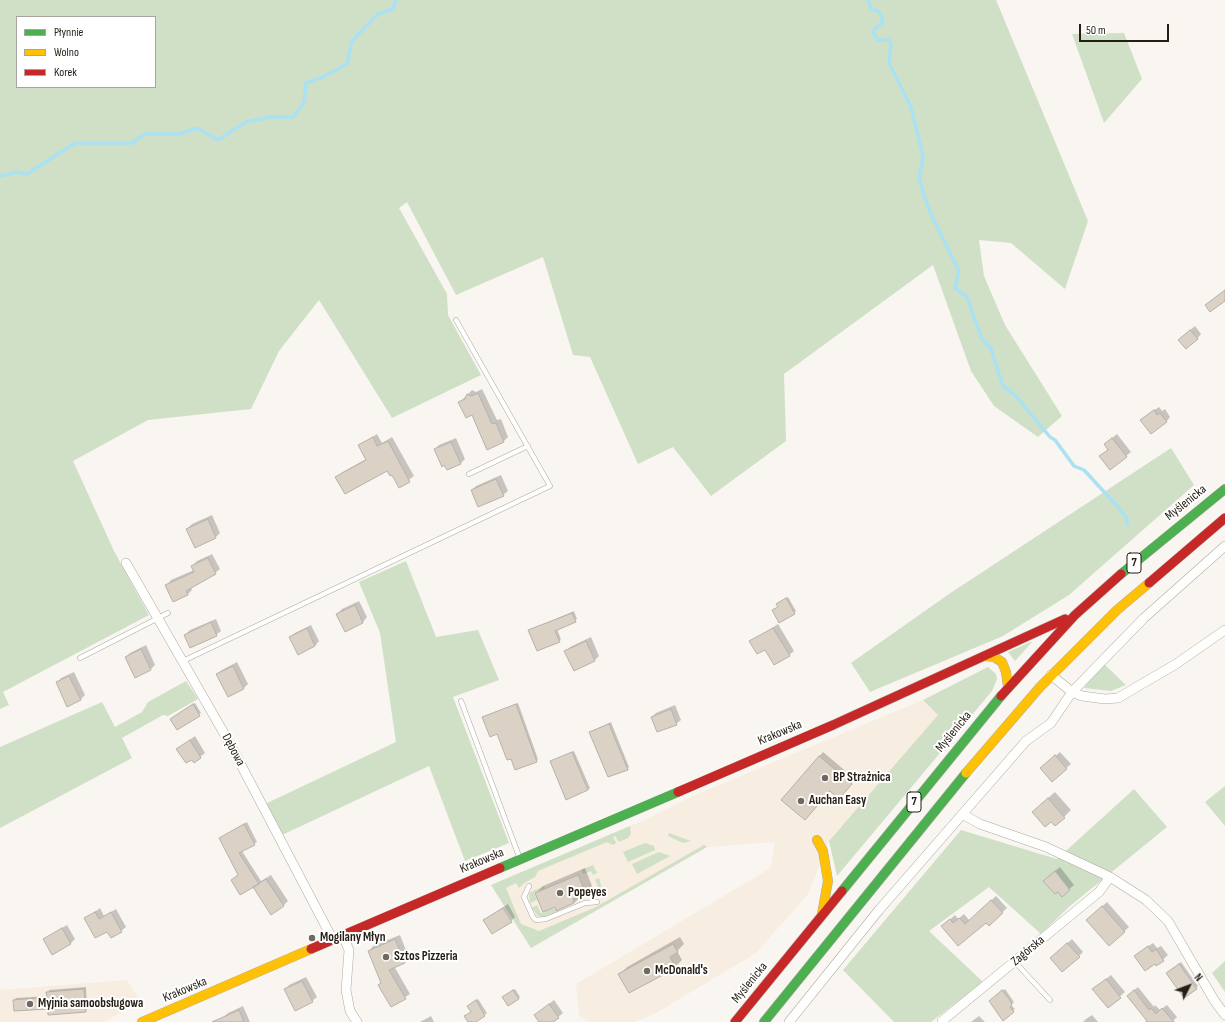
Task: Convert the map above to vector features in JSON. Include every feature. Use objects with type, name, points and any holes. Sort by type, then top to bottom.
[{"type":"main road","name":"Myślenicka","points":[[735,1022],[1008,687],[1075,615],[1132,564],[1225,489]]},
{"type":"main road","name":"7","points":[[764,1022],[981,755],[1051,675],[1132,596],[1225,518]]},
{"type":"main road","name":"Krakowska","points":[[142,1022],[833,725],[1075,615]]},
{"type":"main road","points":[[985,656],[994,657],[1002,662],[1006,672],[1008,687]]},
{"type":"main road","points":[[817,840],[826,863],[828,881],[821,916]]},
{"type":"street","points":[[789,1022],[879,910],[1026,740],[1055,718],[1072,692],[1166,597],[1225,546]]},
{"type":"street","name":"Dębowa","points":[[126,563],[229,742],[333,940]]},
{"type":"street","points":[[1051,675],[1072,692],[1082,696],[1105,699],[1124,695],[1176,664],[1225,630]]},
{"type":"street","points":[[962,814],[980,824],[1046,847],[1110,877],[1146,900],[1168,921],[1214,1000],[1225,1015]]},
{"type":"street","name":"Zagórska","points":[[942,1021],[1099,892],[1110,877]]},
{"type":"street","points":[[343,936],[349,950],[346,990],[350,1011],[357,1022]]},
{"type":"lane","points":[[183,661],[550,486],[456,320]]},
{"type":"lane","points":[[469,474],[528,446]]},
{"type":"lane","points":[[80,658],[157,617],[168,613]]},
{"type":"lane","points":[[461,701],[520,859]]},
{"type":"lane","points":[[529,886],[524,897],[533,917],[536,920],[546,919],[585,903],[597,902]]},
{"type":"lane","points":[[1015,962],[1050,1000]]},
{"type":"shaded area","points":[[923,700],[939,715],[829,841],[808,894],[756,953],[656,1013],[635,1022],[589,1022],[579,1015],[576,984],[771,868],[775,842],[707,847],[531,948],[491,885],[640,822],[700,793]]},
{"type":"shaded area","points":[[127,980],[141,1002],[103,1022],[0,1022],[0,990]]},
{"type":"green space","points":[[0,0],[996,0],[1088,221],[1065,289],[1011,243],[979,240],[984,276],[1005,325],[1062,416],[1038,437],[994,406],[971,371],[933,265],[784,374],[786,441],[711,496],[673,447],[638,464],[590,357],[573,355],[543,257],[456,295],[407,202],[399,208],[447,294],[448,315],[481,375],[392,418],[319,300],[279,351],[251,409],[148,420],[73,461],[114,551],[149,615],[3,692],[9,705],[0,709]]},
{"type":"green space","points":[[1124,33],[1142,79],[1104,123],[1072,34]]},
{"type":"green space","points":[[1171,448],[1194,485],[1069,595],[1003,636],[870,692],[851,663],[949,594]]},
{"type":"green space","points":[[406,561],[436,637],[478,630],[499,680],[453,697],[509,843],[465,861],[429,766],[282,835],[265,804],[396,742],[380,633],[359,582]]},
{"type":"green space","points":[[1033,641],[1015,661],[1008,652]]},
{"type":"green space","points":[[1104,664],[1126,685],[1111,691],[1084,688],[1093,674]]},
{"type":"green space","points":[[988,667],[996,674],[997,679],[992,691],[837,876],[829,841],[938,715],[923,700]]},
{"type":"green space","points":[[186,681],[198,699],[168,716],[163,715],[122,738],[132,758],[0,828],[0,747],[102,702],[115,727],[142,712],[148,702]]},
{"type":"green space","points":[[1225,786],[1225,826],[1205,802]]},
{"type":"green space","points":[[1134,789],[1167,827],[1070,906],[1041,934],[989,887],[929,931],[983,982],[931,1022],[894,1022],[843,970],[961,830],[1057,859]]},
{"type":"green space","points":[[630,826],[631,833],[628,838],[619,842],[615,836],[613,837],[616,843],[613,845],[607,842],[538,871],[535,877],[524,883],[519,888],[516,883],[506,888],[521,924],[539,931],[596,907],[704,845],[707,847],[531,948],[491,885]]},
{"type":"green space","points":[[669,833],[691,841],[683,843],[668,836]]},
{"type":"green space","points":[[645,843],[654,846],[655,850],[628,862],[623,852]]},
{"type":"green space","points":[[659,852],[670,856],[637,874],[632,864]]},
{"type":"green space","points":[[593,865],[597,873],[593,875],[591,871],[583,874],[581,870]]},
{"type":"green space","points":[[599,878],[603,893],[595,898],[589,896],[600,891],[595,880]]},
{"type":"green space","points":[[544,886],[545,888],[534,893],[537,900],[530,903],[529,893]]},
{"type":"green space","points":[[537,905],[541,913],[554,908],[556,912],[544,917],[538,916],[532,908]]},
{"type":"green space","points":[[1225,961],[1225,992],[1212,973]]},
{"type":"building","points":[[1225,290],[1225,301],[1210,312],[1205,305]]},
{"type":"building","points":[[1190,330],[1198,339],[1186,349],[1178,340]]},
{"type":"building","points":[[478,393],[492,424],[496,423],[504,442],[487,450],[472,415],[466,418],[458,402],[465,399],[467,394],[471,396]]},
{"type":"building","points":[[1154,410],[1157,415],[1160,413],[1167,422],[1151,434],[1140,420]]},
{"type":"building","points":[[373,437],[377,446],[388,441],[410,482],[399,488],[392,475],[390,476],[387,471],[345,494],[335,477],[366,460],[358,445]]},
{"type":"building","points":[[1112,438],[1127,457],[1110,470],[1099,456],[1108,450],[1104,444]]},
{"type":"building","points":[[451,442],[461,464],[447,470],[444,465],[442,467],[434,449]]},
{"type":"building","points":[[496,479],[504,496],[478,507],[471,490]]},
{"type":"building","points":[[208,519],[216,538],[195,548],[186,529]]},
{"type":"building","points":[[208,558],[216,574],[186,591],[188,595],[173,602],[165,585],[194,572],[191,566]]},
{"type":"building","points":[[786,598],[795,614],[779,623],[772,610],[778,607],[776,604]]},
{"type":"building","points":[[355,605],[363,623],[345,632],[336,614]]},
{"type":"building","points":[[572,613],[576,622],[555,631],[560,642],[537,651],[528,630]]},
{"type":"building","points":[[211,622],[217,636],[190,648],[184,635]]},
{"type":"building","points":[[307,628],[315,646],[298,655],[289,637]]},
{"type":"building","points":[[773,628],[790,656],[774,665],[765,650],[757,654],[749,641]]},
{"type":"building","points":[[586,641],[595,661],[574,671],[564,651]]},
{"type":"building","points":[[141,649],[151,670],[135,678],[125,657]]},
{"type":"building","points":[[233,666],[244,689],[228,697],[216,674]]},
{"type":"building","points":[[69,676],[81,700],[67,707],[56,682]]},
{"type":"building","points":[[193,704],[200,716],[177,730],[170,719]]},
{"type":"building","points":[[516,704],[537,762],[515,770],[511,759],[507,760],[497,734],[490,737],[482,717]]},
{"type":"building","points":[[671,709],[677,725],[657,732],[651,717]]},
{"type":"building","points":[[609,724],[628,770],[608,777],[589,732]]},
{"type":"building","points":[[190,740],[201,758],[194,763],[192,760],[186,763],[176,749]]},
{"type":"building","points":[[572,752],[588,790],[566,800],[550,761]]},
{"type":"building","points":[[1055,755],[1067,769],[1052,782],[1040,768]]},
{"type":"building","points":[[819,756],[852,784],[839,799],[830,791],[805,820],[781,800]]},
{"type":"building","points":[[1048,798],[1065,818],[1055,826],[1051,822],[1045,827],[1032,812]]},
{"type":"building","points":[[244,824],[255,845],[239,853],[259,884],[240,895],[231,880],[238,875],[219,838]]},
{"type":"building","points":[[1055,871],[1070,890],[1062,897],[1058,892],[1055,894],[1043,881]]},
{"type":"building","name":"Popeyes","points":[[578,875],[586,894],[573,899],[574,903],[556,911],[555,907],[543,912],[535,893]]},
{"type":"building","points":[[266,879],[284,906],[271,915],[253,887]]},
{"type":"building","points":[[991,900],[1003,913],[989,926],[986,923],[958,946],[941,926],[950,919],[953,923],[959,918],[965,924]]},
{"type":"building","points":[[1102,906],[1125,932],[1109,946],[1086,920]]},
{"type":"building","points":[[503,908],[512,922],[492,934],[483,920]]},
{"type":"building","points":[[95,912],[99,919],[111,912],[122,932],[111,938],[107,932],[95,938],[84,918]]},
{"type":"building","points":[[62,928],[71,944],[52,955],[43,939]]},
{"type":"building","points":[[395,939],[405,963],[389,970],[406,999],[391,1007],[378,985],[381,983],[368,951]]},
{"type":"building","points":[[1067,943],[1080,957],[1062,972],[1050,958]]},
{"type":"building","name":"McDonald's","points":[[673,944],[678,952],[670,957],[676,968],[629,993],[618,974]]},
{"type":"building","points":[[1148,946],[1152,952],[1156,949],[1164,961],[1156,966],[1155,964],[1145,971],[1134,956]]},
{"type":"building","points":[[1179,964],[1197,989],[1184,998],[1166,973]]},
{"type":"building","points":[[1106,979],[1121,998],[1108,1008],[1092,989]]},
{"type":"building","points":[[302,981],[313,1002],[295,1011],[284,989]]},
{"type":"building","points":[[84,989],[86,1012],[48,1015],[48,1009],[14,1011],[13,1000],[47,997],[46,992]]},
{"type":"building","points":[[513,990],[519,999],[508,1006],[502,997]]},
{"type":"building","points":[[1002,990],[1010,1000],[1012,1005],[1010,1007],[1014,1012],[1003,1021],[989,1001]]},
{"type":"building","points":[[1134,990],[1149,1010],[1151,1008],[1156,1014],[1162,1008],[1174,1022],[1146,1022],[1147,1021],[1127,996]]},
{"type":"building","points":[[476,1000],[485,1016],[476,1022],[468,1022],[464,1016],[471,1012],[467,1006]]},
{"type":"building","points":[[549,1004],[559,1018],[553,1022],[539,1022],[534,1015]]},
{"type":"building","points":[[239,1010],[244,1022],[212,1022]]},
{"type":"waterway","points":[[0,176],[17,172],[27,174],[75,143],[132,143],[145,134],[180,134],[197,128],[218,140],[246,122],[270,117],[293,117],[304,103],[306,83],[323,77],[347,64],[352,41],[378,14],[393,9],[396,0]]},
{"type":"waterway","points":[[868,0],[871,9],[878,11],[883,22],[873,31],[877,40],[889,40],[891,44],[889,63],[911,107],[923,157],[919,179],[929,210],[959,271],[955,288],[967,297],[982,339],[991,349],[1003,386],[1015,395],[1050,437],[1055,440],[1074,466],[1084,470],[1118,507],[1127,518],[1127,525]]},
{"type":"traffic: fast","points":[[1121,574],[1225,489]]},
{"type":"traffic: fast","points":[[842,891],[1001,696]]},
{"type":"traffic: fast","points":[[764,1022],[966,773]]},
{"type":"traffic: fast","points":[[500,868],[678,792]]},
{"type":"traffic: slow","points":[[966,773],[1040,687],[1117,610],[1149,583]]},
{"type":"traffic: slow","points":[[985,656],[994,657],[1002,662],[1006,672],[1008,687]]},
{"type":"traffic: slow","points":[[817,840],[823,851],[828,881],[822,914]]},
{"type":"traffic: slow","points":[[142,1022],[311,949]]},
{"type":"traffic: jam","points":[[1149,583],[1225,518]]},
{"type":"traffic: jam","points":[[1001,696],[1075,615],[1121,574]]},
{"type":"traffic: jam","points":[[833,725],[1065,619]]},
{"type":"traffic: jam","points":[[678,792],[833,725]]},
{"type":"traffic: jam","points":[[311,949],[500,868]]},
{"type":"traffic: jam","points":[[735,1022],[842,891]]},
{"type":"place","name":"BP Strażnica","points":[[825,778]]},
{"type":"place","name":"Auchan Easy","points":[[801,801]]},
{"type":"place","name":"Popeyes","points":[[560,893]]},
{"type":"place","name":"Mogilany Młyn","points":[[312,938]]},
{"type":"place","name":"Sztos Pizzeria","points":[[386,957]]},
{"type":"place","name":"McDonald's","points":[[647,971]]},
{"type":"place","name":"Myjnia samoobsługowa","points":[[30,1004]]}]
